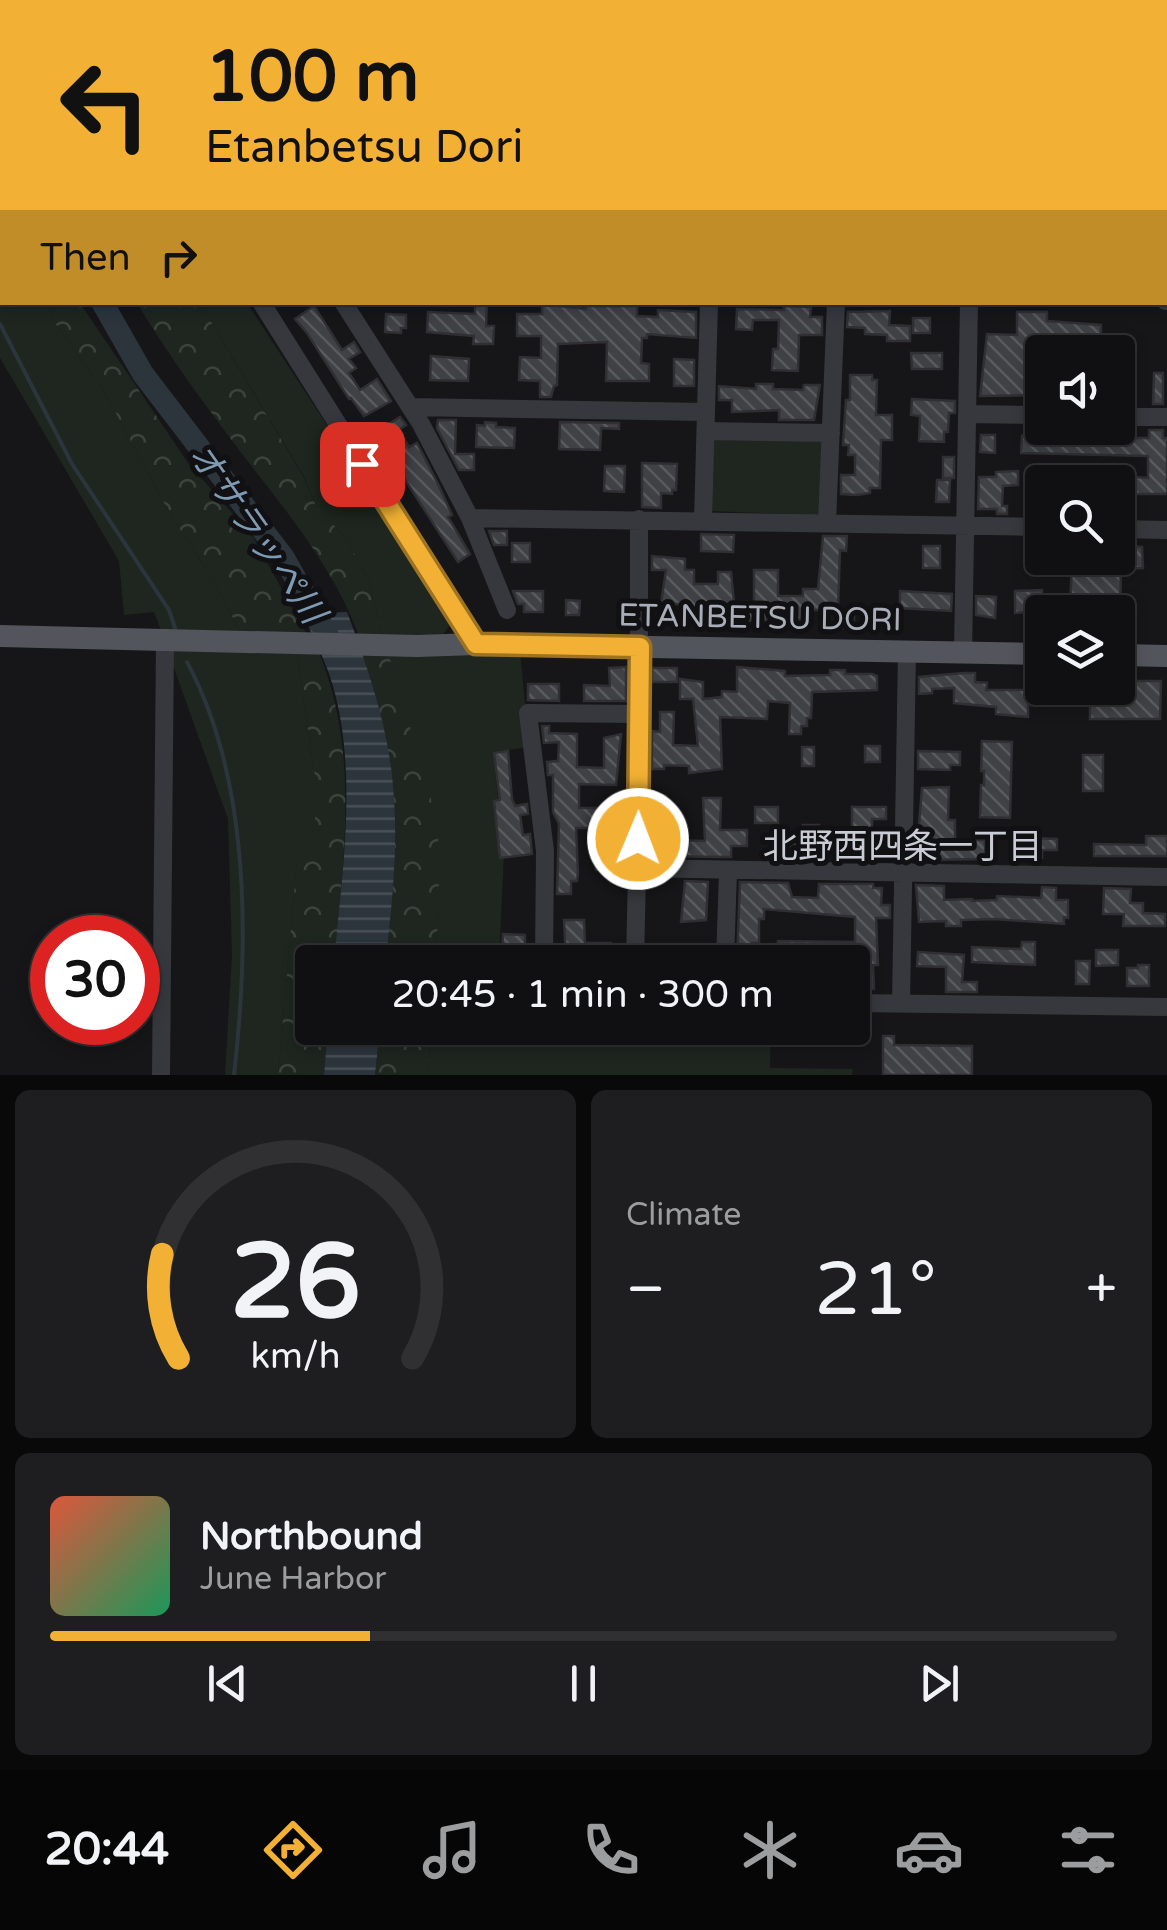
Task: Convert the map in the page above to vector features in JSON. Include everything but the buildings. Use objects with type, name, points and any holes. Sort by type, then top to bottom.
[{"type":"main road","name":"ETANBETSU DORI","points":[[0,636],[1025,654]]},
{"type":"main road","points":[[1135,655],[1167,656]]},
{"type":"street","points":[[263,305],[476,644]]},
{"type":"street","points":[[345,305],[411,408],[470,518],[508,610]]},
{"type":"street","points":[[703,521],[709,305]]},
{"type":"street","points":[[828,523],[836,305]]},
{"type":"street","points":[[963,653],[968,305]]},
{"type":"street","points":[[411,408],[706,421],[831,432]]},
{"type":"street","points":[[966,414],[1025,416]]},
{"type":"street","points":[[1135,417],[1167,418]]},
{"type":"street","points":[[470,518],[1025,527]]},
{"type":"street","points":[[635,945],[639,519]]},
{"type":"street","points":[[1135,529],[1167,530]]},
{"type":"street","points":[[162,1075],[165,641]]},
{"type":"street","points":[[900,1003],[906,652]]},
{"type":"street","points":[[544,945],[545,851],[528,713],[640,714]]},
{"type":"street","points":[[637,868],[1167,878]]},
{"type":"street","points":[[726,945],[728,871]]},
{"type":"street","points":[[870,1003],[1167,1007]]},
{"type":"green space","points":[[0,305],[48,305],[55,323],[104,391],[170,514],[212,578],[241,633],[162,633],[154,612],[124,615],[119,561],[0,358]]},
{"type":"green space","points":[[48,305],[81,305],[188,463],[253,537],[306,633],[241,633],[212,578],[170,514],[104,391],[55,323]]},
{"type":"green space","points":[[138,305],[201,305],[303,476],[316,506],[346,538],[368,579],[383,636],[359,636],[337,587],[308,541]]},
{"type":"green space","points":[[201,305],[248,305],[454,619],[442,636],[383,636],[368,579],[346,538],[316,506],[303,475]]},
{"type":"green space","points":[[711,435],[827,439],[823,515],[708,511]]},
{"type":"green space","points":[[165,643],[296,647],[315,777],[315,828],[297,860],[278,1075],[225,1075],[232,954],[228,819]]},
{"type":"green space","points":[[296,647],[317,648],[330,686],[344,764],[344,843],[335,945],[295,945],[295,1045],[327,1045],[324,1075],[278,1075],[297,859],[315,828],[315,777]]},
{"type":"green space","points":[[520,650],[529,747],[493,752],[504,855],[500,945],[436,945],[439,908],[388,652]]},
{"type":"green space","points":[[361,651],[388,652],[438,823],[436,945],[387,945],[392,805],[373,689]]},
{"type":"green space","points":[[378,1045],[430,1045],[428,1075],[375,1075]]},
{"type":"green space","points":[[430,1045],[771,1045],[770,1068],[853,1069],[852,1075],[428,1075]]},
{"type":"shaded area","points":[[347,612],[378,704],[389,752],[395,820],[388,945],[336,945],[346,823],[345,754],[333,686],[303,614]]},
{"type":"shaded area","points":[[327,1045],[378,1045],[375,1075],[324,1075]]},
{"type":"waterway","name":"オサラッペ川","points":[[104,305],[143,374],[284,558],[329,638]]},
{"type":"waterway","points":[[0,324],[72,464],[169,610],[175,628]]},
{"type":"waterway","points":[[187,662],[208,709],[234,810],[243,918],[234,1075]]},
{"type":"district","name":"北野西四条一丁目","points":[[903,846]]},
{"type":"route","points":[[362,464],[476,644],[640,647],[638,839]]}]
